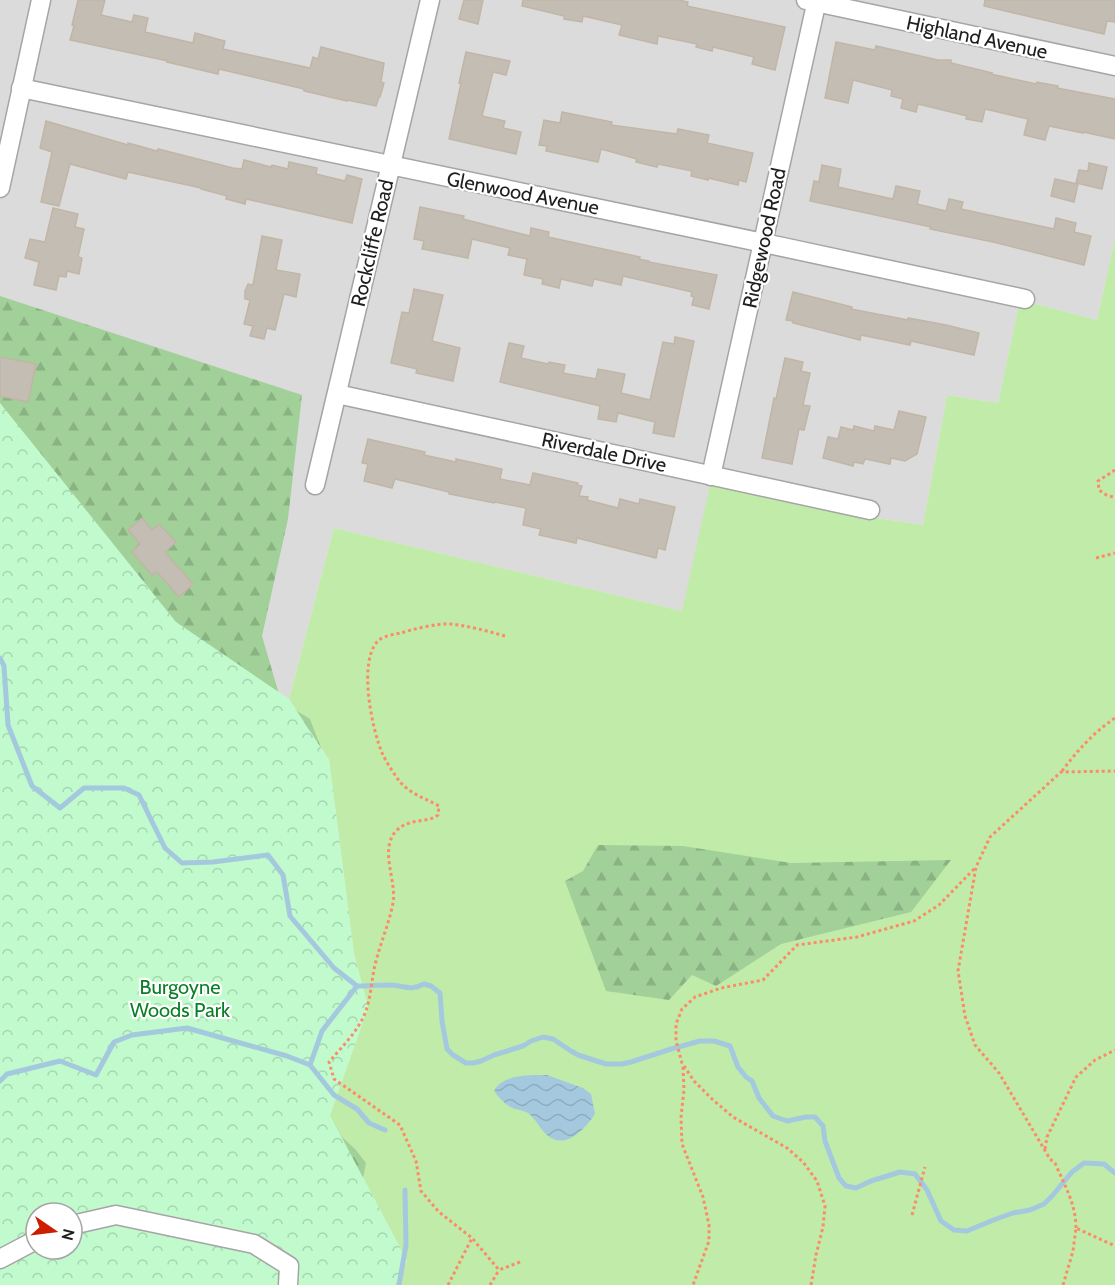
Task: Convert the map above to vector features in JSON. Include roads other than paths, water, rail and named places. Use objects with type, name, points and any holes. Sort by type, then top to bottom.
[{"type":"street","points":[[0,188],[41,0]]},
{"type":"street","name":"Rockcliffe Road","points":[[315,485],[430,0]]},
{"type":"street","name":"Highland Avenue","points":[[812,1],[1115,66]]},
{"type":"street","name":"Ridgewood Road","points":[[711,476],[764,242],[812,1]]},
{"type":"street","name":"Glenwood Avenue","points":[[21,88],[1025,298]]},
{"type":"street","name":"Riverdale Drive","points":[[337,394],[870,510]]},
{"type":"street","points":[[84,1222],[116,1215],[254,1244],[289,1266],[288,1285]]},
{"type":"street","points":[[0,1259],[24,1246]]},
{"type":"water","points":[[547,1075],[583,1088],[591,1094],[595,1114],[586,1126],[567,1139],[561,1141],[554,1139],[545,1133],[528,1113],[509,1106],[494,1091],[506,1080]]},
{"type":"waterway","points":[[0,658],[4,666],[8,725],[32,786],[60,808],[84,788],[124,788],[139,795],[165,848],[182,863],[213,862],[268,855],[283,875],[290,916],[334,968],[357,986],[391,985],[412,988],[424,984],[431,986],[440,993],[447,1049],[466,1063],[481,1061],[543,1037],[553,1039],[578,1055],[606,1064],[631,1062],[700,1041],[714,1041],[730,1046],[738,1067],[752,1081],[759,1098],[773,1116],[787,1121],[815,1117],[823,1126],[825,1141],[839,1178],[846,1186],[856,1188],[900,1172],[915,1174],[927,1190],[941,1221],[954,1230],[967,1231],[1044,1204],[1072,1172],[1084,1163],[1104,1164],[1115,1173]]},
{"type":"waterway","points":[[0,1081],[7,1074],[60,1061],[96,1075],[114,1042],[132,1035],[187,1028],[287,1056],[310,1065],[322,1031],[357,986]]},
{"type":"waterway","points":[[310,1065],[334,1095],[357,1109],[369,1123],[385,1130]]},
{"type":"waterway","points":[[399,1285],[406,1245],[405,1190]]},
{"type":"park label","name":"Burgoyne Woods Park","points":[[180,998]]}]
